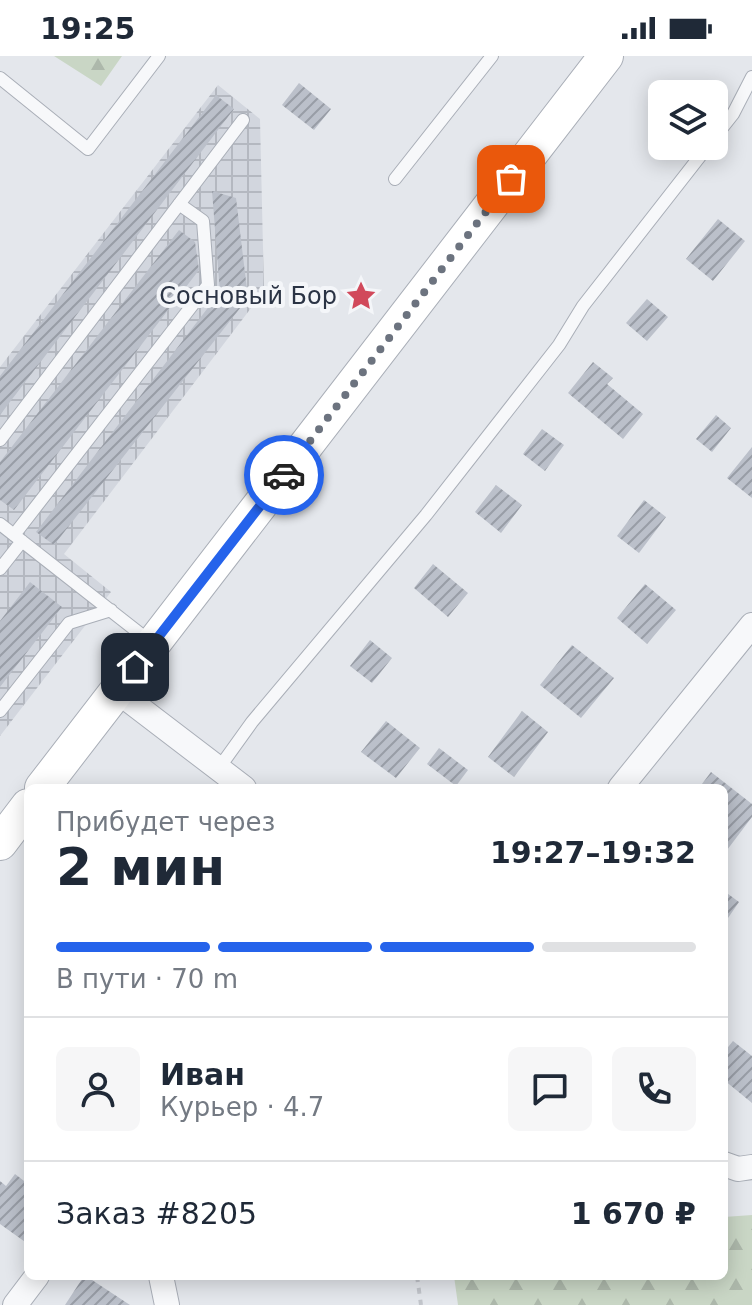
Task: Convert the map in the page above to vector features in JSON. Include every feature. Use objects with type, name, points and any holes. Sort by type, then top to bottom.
[{"type":"main road","points":[[45,784],[606,56]]},
{"type":"main road","points":[[0,843],[24,811]]},
{"type":"street","points":[[623,784],[752,625]]},
{"type":"street","points":[[117,691],[239,784]]},
{"type":"street","points":[[728,1165],[738,1169],[752,1167]]},
{"type":"street","points":[[15,1305],[34,1280]]},
{"type":"street","points":[[162,1280],[167,1305]]},
{"type":"lane","points":[[0,78],[88,149],[159,56]]},
{"type":"lane","points":[[395,179],[492,56]]},
{"type":"lane","points":[[728,120],[752,77]]},
{"type":"lane","points":[[0,440],[243,120]]},
{"type":"lane","points":[[219,768],[252,722],[436,503],[697,160]]},
{"type":"lane","points":[[0,569],[18,538],[208,285],[203,221],[179,204]]},
{"type":"lane","points":[[0,524],[153,644]]},
{"type":"lane","points":[[0,711],[69,623],[111,610]]},
{"type":"path","points":[[418,1280],[421,1305]]},
{"type":"shaded area","points":[[218,85],[260,119],[264,291],[64,554],[111,592],[0,736],[0,367]]},
{"type":"green space","points":[[54,56],[122,56],[101,86]]},
{"type":"green space","points":[[752,1215],[752,1305],[458,1305],[455,1280],[728,1280],[728,1217]]},
{"type":"building","points":[[299,83],[331,109],[314,130],[282,105]]},
{"type":"building","points":[[216,95],[234,109],[0,415],[0,376]]},
{"type":"building","points":[[212,191],[236,198],[248,298],[54,545],[36,532],[220,292]]},
{"type":"building","points":[[718,219],[745,241],[713,281],[686,259]]},
{"type":"building","points":[[179,230],[195,242],[199,270],[14,510],[0,500],[0,462]]},
{"type":"building","points":[[647,299],[668,317],[647,341],[626,323]]},
{"type":"building","points":[[593,362],[613,378],[607,384],[643,414],[623,439],[568,393]]},
{"type":"building","points":[[716,415],[731,428],[712,452],[696,439]]},
{"type":"building","points":[[542,429],[564,445],[545,471],[523,454]]},
{"type":"building","points":[[752,447],[752,498],[727,478]]},
{"type":"building","points":[[496,485],[522,505],[501,533],[475,512]]},
{"type":"building","points":[[644,500],[666,517],[639,553],[617,536]]},
{"type":"building","points":[[433,564],[468,593],[448,617],[414,588]]},
{"type":"building","points":[[30,582],[62,607],[0,687],[0,621]]},
{"type":"building","points":[[645,584],[676,610],[647,644],[617,618]]},
{"type":"building","points":[[370,640],[392,658],[372,683],[350,666]]},
{"type":"building","points":[[572,645],[614,678],[581,718],[540,685]]},
{"type":"building","points":[[522,711],[548,732],[514,777],[488,757]]},
{"type":"building","points":[[386,721],[420,748],[396,778],[361,752]]},
{"type":"building","points":[[439,748],[468,770],[458,784],[453,784],[427,764]]},
{"type":"building","points":[[711,772],[726,784],[702,784]]},
{"type":"building","points":[[728,785],[752,804],[752,817],[728,849]]},
{"type":"building","points":[[728,894],[739,902],[728,918]]},
{"type":"building","points":[[733,1041],[752,1056],[752,1103],[728,1083],[728,1047]]},
{"type":"building","points":[[15,1174],[24,1181],[24,1241],[0,1224],[0,1181],[6,1186]]},
{"type":"building","points":[[81,1280],[92,1280],[130,1305],[65,1305]]},
{"type":"way so far","points":[[284,475],[511,179]]},
{"type":"place","name":"Сосновый Бор","points":[[361,296]]},
{"type":"route","points":[[135,667],[284,475]]}]
